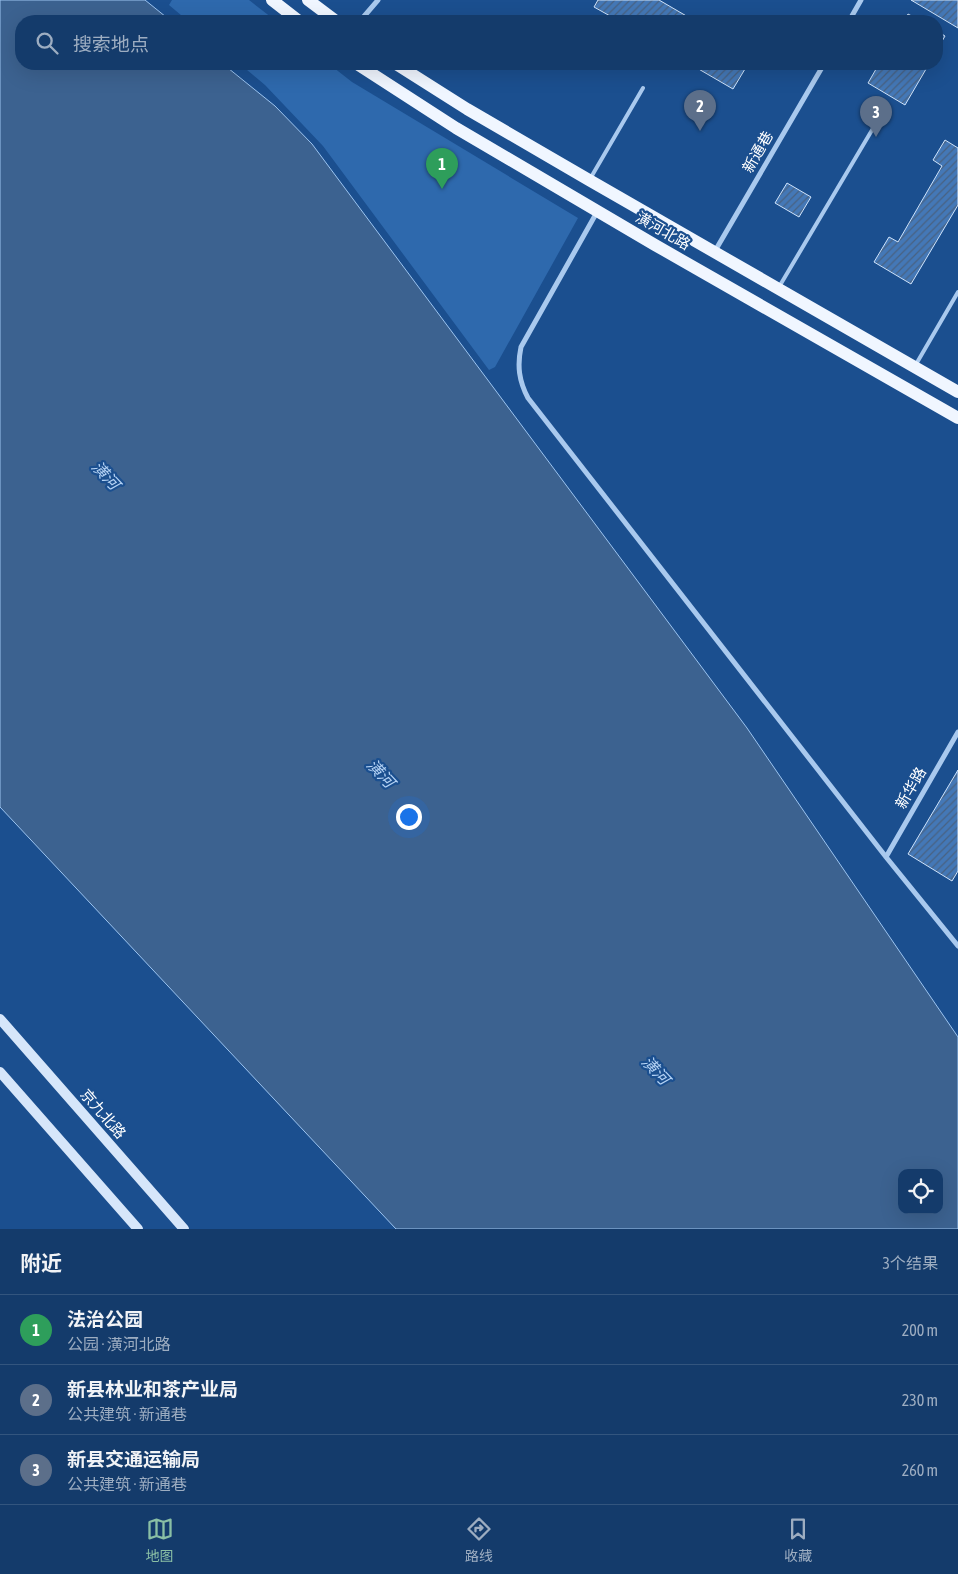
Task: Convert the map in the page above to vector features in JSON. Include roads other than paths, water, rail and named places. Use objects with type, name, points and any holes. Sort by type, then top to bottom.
[{"type":"main road","points":[[272,0],[291,15]]},
{"type":"main road","points":[[308,0],[328,15]]},
{"type":"main road","name":"潢河北路","points":[[366,70],[456,128],[597,211],[958,418]]},
{"type":"main road","name":"潢河北路","points":[[405,70],[467,109],[714,253],[958,392]]},
{"type":"main road","name":"京九北路","points":[[0,1019],[184,1229]]},
{"type":"main road","points":[[0,1072],[138,1229]]},
{"type":"street","points":[[365,15],[378,0]]},
{"type":"street","points":[[852,15],[861,0]]},
{"type":"street","name":"新通巷","points":[[714,253],[821,70]]},
{"type":"street","points":[[597,211],[521,347],[519,372],[524,390],[540,414],[886,857],[958,946]]},
{"type":"street","name":"新华路","points":[[886,857],[958,732]]},
{"type":"lane","points":[[589,180],[643,88]]},
{"type":"lane","points":[[778,290],[875,125]]},
{"type":"lane","points":[[914,367],[958,292]]},
{"type":"water","name":"潢河","points":[[0,0],[145,0],[164,15],[15,15],[15,70],[230,70],[275,106],[312,144],[747,728],[958,1037],[958,1229],[396,1229],[0,807]]},
{"type":"place","name":"新县林业和茶产业局","points":[[700,131]]},
{"type":"place","name":"新县交通运输局","points":[[876,137]]},
{"type":"place","name":"法治公园","points":[[442,189]]}]
